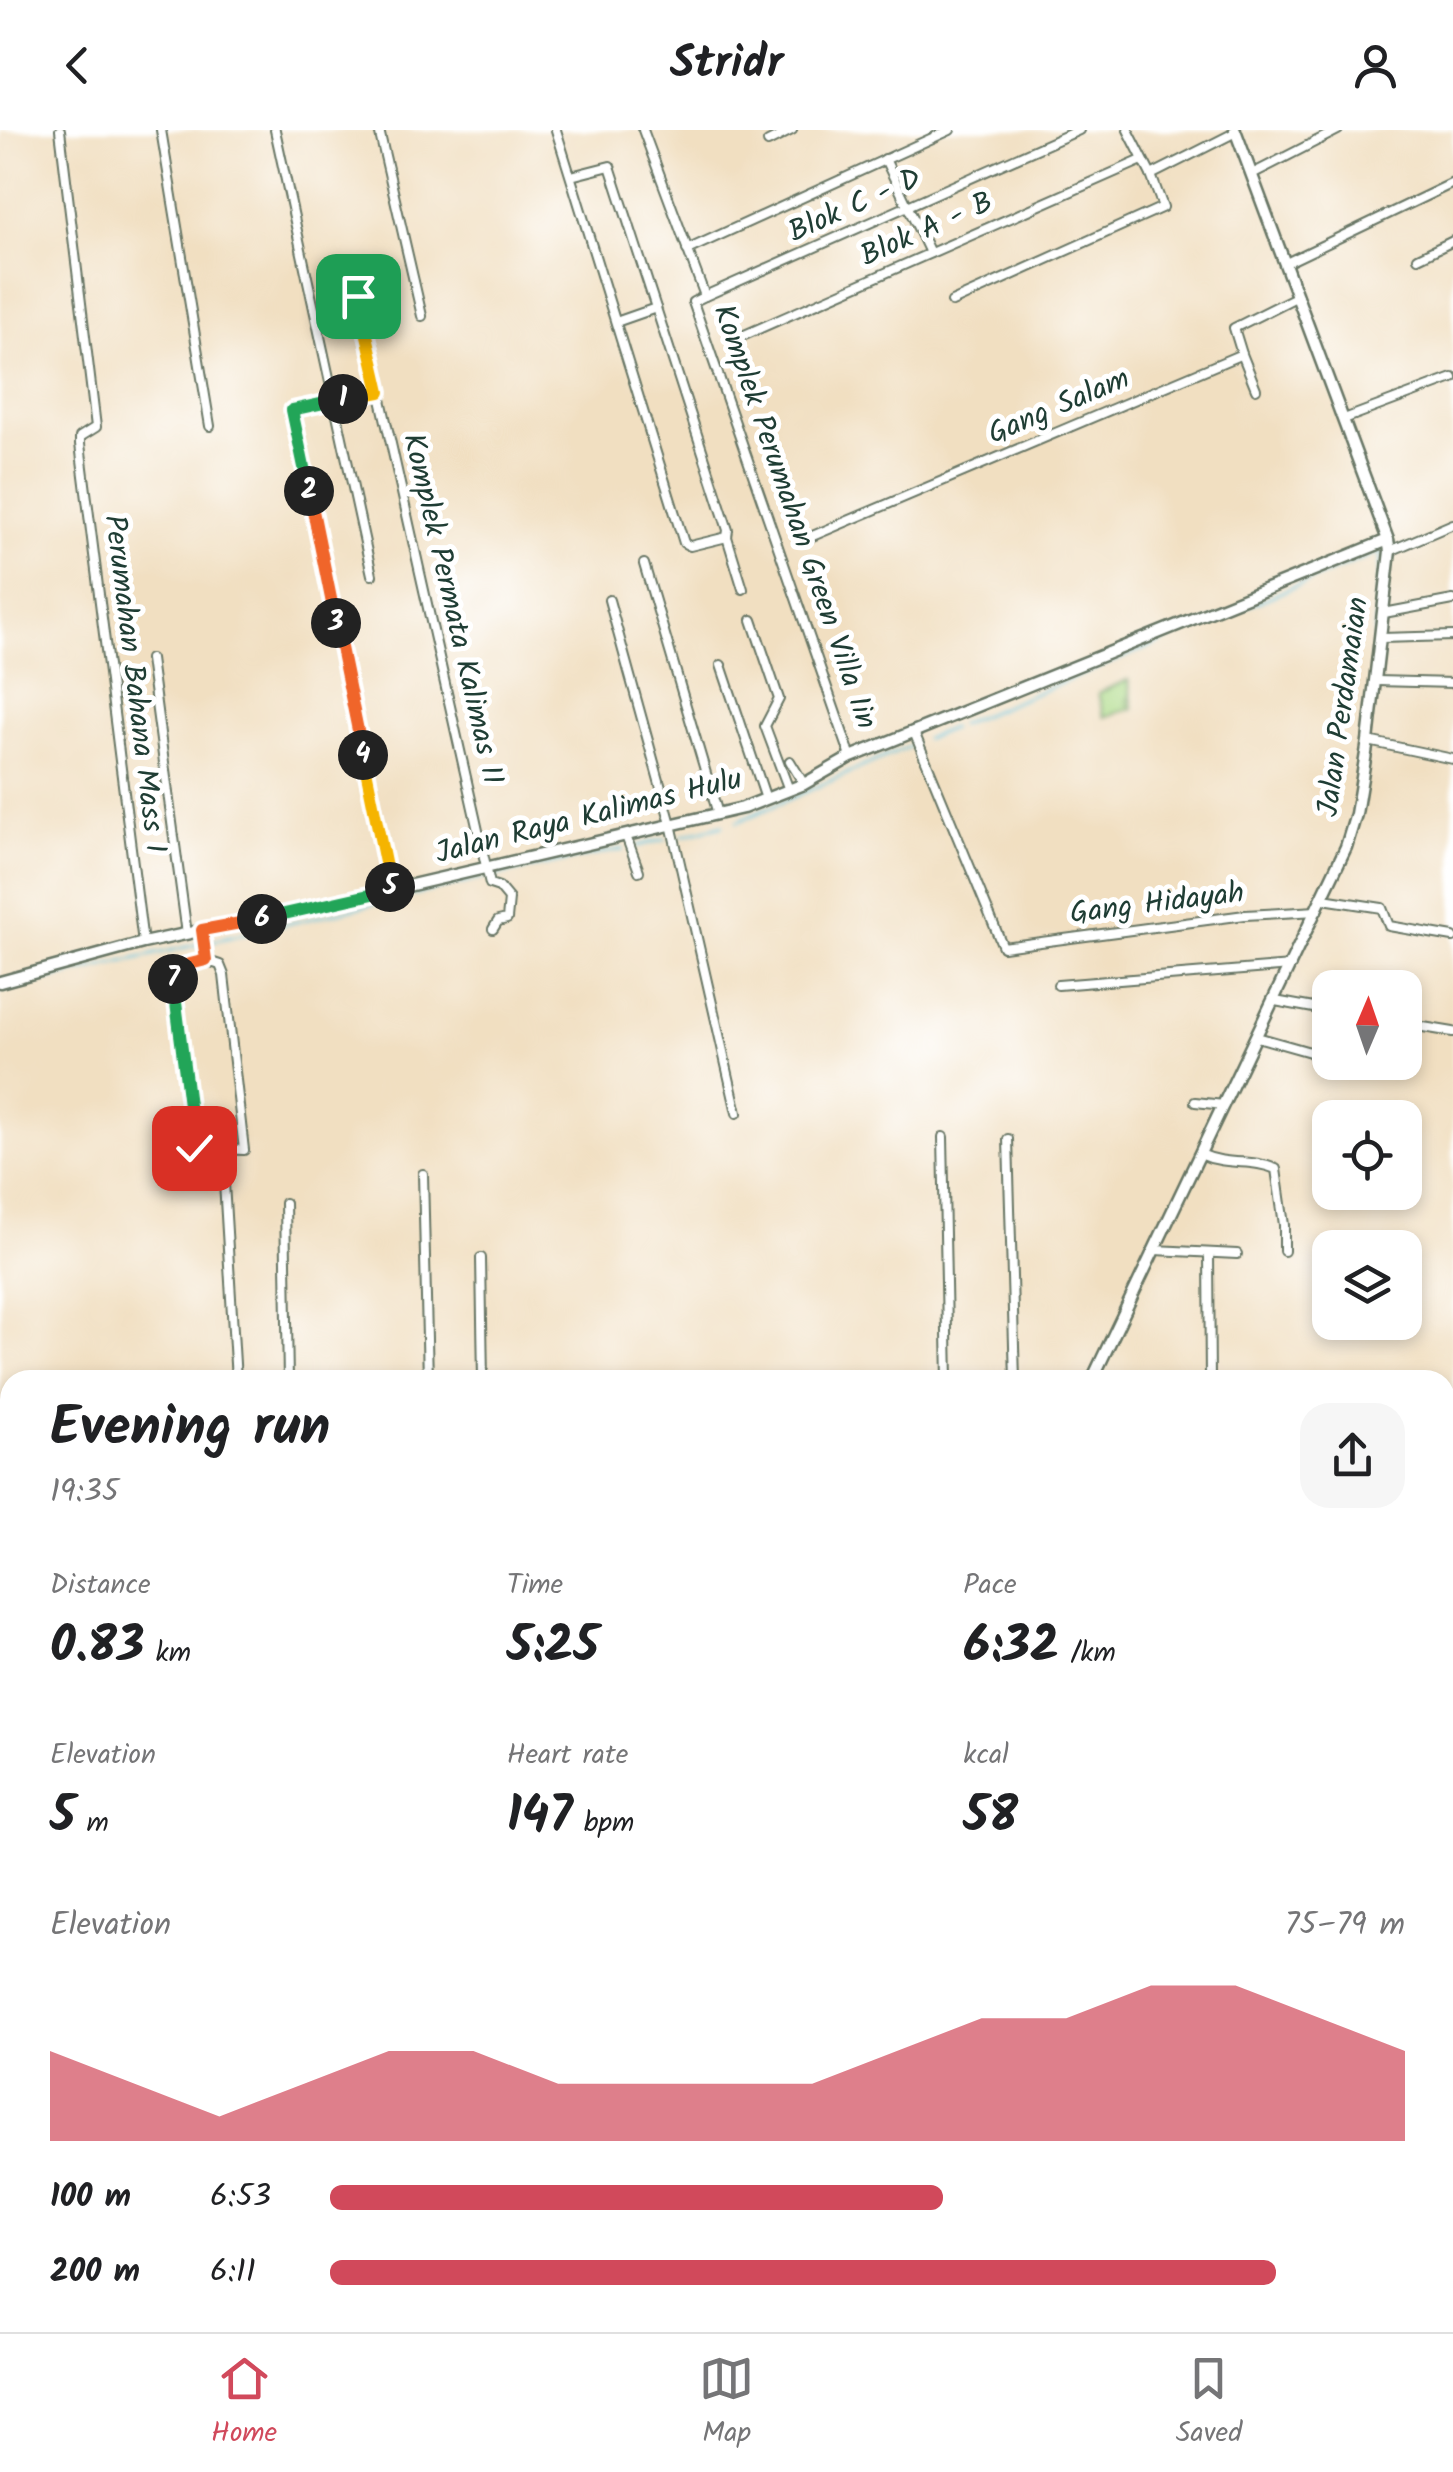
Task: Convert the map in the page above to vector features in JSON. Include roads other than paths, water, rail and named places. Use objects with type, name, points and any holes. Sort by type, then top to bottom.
[{"type":"street","name":"Perumahan Bahana Mass I","points":[[60,130],[96,427],[84,433],[80,444],[143,943]]},
{"type":"street","points":[[161,130],[210,426]]},
{"type":"street","points":[[275,130],[372,575]]},
{"type":"street","points":[[379,130],[422,316]]},
{"type":"street","points":[[556,130],[684,543],[690,546],[727,537]]},
{"type":"street","points":[[642,130],[704,296]]},
{"type":"street","points":[[768,142],[792,130]]},
{"type":"street","points":[[687,250],[950,130]]},
{"type":"street","name":"Blok C - D","points":[[704,296],[1079,130]]},
{"type":"street","points":[[952,302],[1163,207],[1128,130]]},
{"type":"street","points":[[1252,174],[1338,130]]},
{"type":"street","points":[[1151,175],[1236,131]]},
{"type":"street","name":"Jalan Perdamaian","points":[[1097,1370],[1324,899],[1354,824],[1377,681],[1389,545],[1236,131]]},
{"type":"street","points":[[886,159],[930,254]]},
{"type":"street","name":"Blok A - B","points":[[731,341],[1142,160]]},
{"type":"street","points":[[571,176],[610,166],[728,530],[743,589]]},
{"type":"street","points":[[1286,263],[1453,183]]},
{"type":"street","points":[[1418,258],[1453,241]]},
{"type":"street","name":"Komplek Permata Kalimas II","points":[[358,296],[488,874],[509,899],[506,919],[498,921],[494,929]]},
{"type":"street","name":"Komplek Perumahan Green Villa Iin","points":[[704,296],[693,302],[851,757]]},
{"type":"street","points":[[1256,389],[1234,328],[1298,296]]},
{"type":"street","points":[[616,322],[656,308]]},
{"type":"street","name":"Gang Salam","points":[[803,540],[1242,354]]},
{"type":"street","points":[[1344,419],[1453,378]]},
{"type":"street","points":[[380,392],[292,410],[391,890]]},
{"type":"street","points":[[1389,545],[1453,524]]},
{"type":"street","name":"Jalan Raya Kalimas Hulu","points":[[0,982],[143,943],[187,934],[203,938],[391,890],[488,874],[766,799],[804,784],[851,757],[1389,545]]},
{"type":"street","points":[[644,564],[718,814]]},
{"type":"street","points":[[610,600],[671,824],[737,1113]]},
{"type":"street","points":[[1384,613],[1453,600]]},
{"type":"street","points":[[752,620],[778,694],[778,704],[765,726],[789,790]]},
{"type":"street","points":[[1381,638],[1453,636]]},
{"type":"street","points":[[150,659],[187,934]]},
{"type":"street","points":[[722,665],[766,799]]},
{"type":"street","points":[[1377,681],[1453,683]]},
{"type":"street","name":"Gang Hidayah","points":[[914,732],[1003,947],[1246,915],[1318,911]]},
{"type":"street","points":[[1368,741],[1453,759]]},
{"type":"street","points":[[790,761],[804,784]]},
{"type":"street","points":[[626,836],[639,871]]},
{"type":"street","points":[[1324,899],[1382,908],[1389,926],[1453,937]]},
{"type":"street","points":[[203,938],[206,960]]},
{"type":"street","points":[[206,960],[220,965],[224,975],[244,1150],[194,1148],[172,970],[206,960]]},
{"type":"street","points":[[1058,985],[1291,966]]},
{"type":"street","points":[[1274,1001],[1312,1007]]},
{"type":"street","points":[[1422,1027],[1453,1032]]},
{"type":"street","points":[[1257,1037],[1312,1054]]},
{"type":"street","points":[[1195,1102],[1224,1105]]},
{"type":"street","points":[[943,1138],[948,1370]]},
{"type":"street","points":[[1008,1139],[1015,1370]]},
{"type":"street","points":[[222,1150],[235,1370]]},
{"type":"street","points":[[1200,1154],[1215,1162],[1262,1164],[1276,1169],[1284,1251]]},
{"type":"street","points":[[423,1174],[428,1370]]},
{"type":"street","points":[[285,1202],[288,1370]]},
{"type":"street","points":[[1156,1250],[1237,1254]]},
{"type":"street","points":[[1209,1252],[1210,1370]]},
{"type":"street","points":[[481,1258],[483,1370]]},
{"type":"waterway","points":[[959,725],[1381,551],[1374,645]]},
{"type":"waterway","points":[[925,739],[951,728]]},
{"type":"waterway","points":[[737,822],[912,745]]},
{"type":"waterway","points":[[681,836],[723,825]]},
{"type":"waterway","points":[[638,846],[666,839]]},
{"type":"waterway","points":[[493,876],[623,849]]},
{"type":"waterway","points":[[0,990],[486,878]]}]
